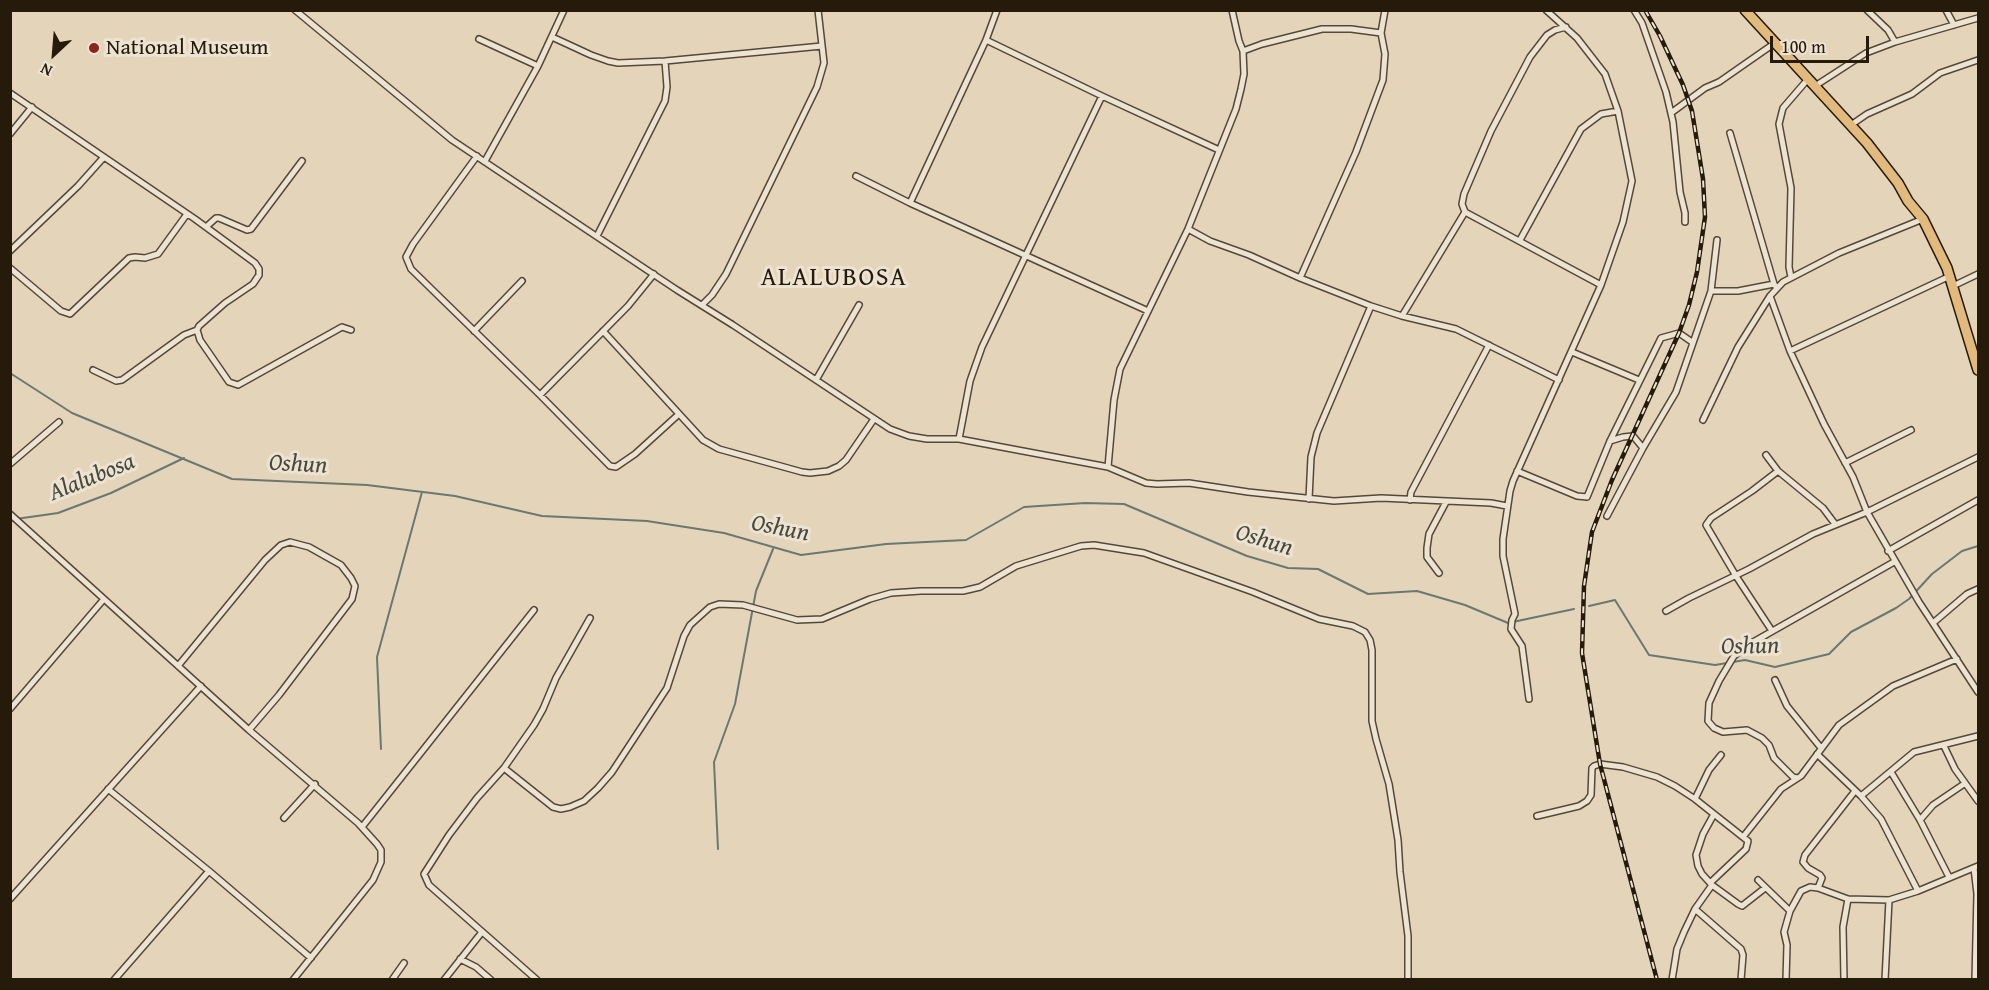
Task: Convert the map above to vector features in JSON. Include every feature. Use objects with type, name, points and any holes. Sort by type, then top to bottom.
[{"type":"highway","points":[[1745,10],[1851,125],[1894,177],[1908,201],[1923,219],[1938,246],[1951,281],[1978,370]]},
{"type":"street","points":[[295,10],[433,126],[890,429],[909,436],[927,439],[958,439],[1108,467],[1146,483],[1189,483],[1334,501],[1381,498],[1491,503],[1507,506]]},
{"type":"street","points":[[485,161],[538,66],[564,10]]},
{"type":"street","points":[[702,305],[726,274],[817,87],[824,63],[818,10]]},
{"type":"street","points":[[910,203],[986,40],[997,10]]},
{"type":"street","points":[[1108,467],[1120,369],[1188,229],[1236,109],[1244,74],[1243,51],[1232,10]]},
{"type":"street","points":[[1300,278],[1372,114],[1383,80],[1385,54],[1381,33],[1385,10]]},
{"type":"street","points":[[1529,699],[1521,643],[1512,629],[1515,614],[1503,556],[1507,506],[1517,471],[1601,285],[1623,222],[1632,181],[1618,111],[1612,91],[1599,64],[1566,27],[1546,10]]},
{"type":"street","points":[[1555,18],[1561,10]]},
{"type":"street","points":[[1634,10],[1642,23],[1666,92],[1671,113],[1685,222]]},
{"type":"street","points":[[1867,10],[1888,30],[1894,42]]},
{"type":"street","points":[[1946,10],[1954,25]]},
{"type":"street","points":[[1815,87],[1859,57],[1894,42],[1978,18]]},
{"type":"street","points":[[1566,27],[1547,35],[1538,44],[1525,65],[1491,131],[1461,201],[1465,212],[1601,285]]},
{"type":"street","points":[[1243,51],[1322,29],[1351,29],[1381,33]]},
{"type":"street","points":[[552,37],[608,62],[618,63],[665,61],[822,46]]},
{"type":"street","points":[[479,39],[538,66]]},
{"type":"street","points":[[986,40],[1219,150]]},
{"type":"street","points":[[1671,113],[1775,43]]},
{"type":"street","points":[[1851,125],[1867,114],[1912,94],[1940,73],[1978,60]]},
{"type":"street","points":[[597,236],[665,101],[668,87],[665,61]]},
{"type":"street","points":[[1791,277],[1789,267],[1791,188],[1779,124],[1783,108],[1808,79]]},
{"type":"street","points":[[10,93],[255,263],[259,269],[259,275],[253,284],[225,303],[198,326],[197,330],[200,340],[229,382],[238,385],[342,327],[351,330]]},
{"type":"street","points":[[958,439],[973,370],[1102,96]]},
{"type":"street","points":[[10,134],[32,107]]},
{"type":"street","points":[[1520,240],[1581,129],[1601,114],[1618,111]]},
{"type":"street","points":[[1703,420],[1738,347],[1775,286],[1730,133]]},
{"type":"street","points":[[477,156],[406,257],[411,269],[610,466],[614,467],[651,441],[679,414]]},
{"type":"street","points":[[10,251],[78,186],[104,157]]},
{"type":"street","points":[[206,227],[219,218],[247,230],[251,229],[302,161]]},
{"type":"street","points":[[856,176],[910,203],[1148,311]]},
{"type":"street","points":[[1402,316],[1465,212]]},
{"type":"street","points":[[10,268],[61,311],[70,314],[129,258],[145,258],[158,254],[187,214]]},
{"type":"street","points":[[1711,291],[1738,291],[1775,286],[1839,253],[1923,219]]},
{"type":"street","points":[[1188,229],[1210,241],[1250,255],[1371,306],[1456,329],[1559,380]]},
{"type":"street","points":[[1607,516],[1676,392],[1711,291],[1717,240]]},
{"type":"street","points":[[540,395],[628,306],[654,274]]},
{"type":"street","points":[[1790,351],[1951,281],[1978,274]]},
{"type":"street","points":[[474,331],[522,281]]},
{"type":"street","points":[[1770,296],[1790,351],[1867,512],[1894,562],[1978,692]]},
{"type":"street","points":[[816,380],[859,305]]},
{"type":"street","points":[[1309,499],[1309,472],[1315,441],[1371,306]]},
{"type":"street","points":[[93,370],[119,382],[184,335],[197,330]]},
{"type":"street","points":[[603,331],[703,440],[711,445],[766,463],[810,473],[828,471],[846,460],[874,419]]},
{"type":"street","points":[[1517,471],[1583,498],[1589,493],[1610,441],[1661,338],[1679,333],[1692,342]]},
{"type":"street","points":[[1410,500],[1411,492],[1489,345]]},
{"type":"street","points":[[1572,352],[1639,380]]},
{"type":"street","points":[[10,464],[59,422]]},
{"type":"street","points":[[1845,463],[1911,430]]},
{"type":"street","points":[[1610,441],[1632,436],[1643,448]]},
{"type":"street","points":[[1766,455],[1778,471],[1823,508],[1835,524]]},
{"type":"street","points":[[1666,611],[1813,534],[1867,512],[1978,457]]},
{"type":"street","points":[[1772,631],[1706,525],[1711,518],[1778,471]]},
{"type":"street","points":[[1888,551],[1978,500]]},
{"type":"street","points":[[1439,573],[1427,557],[1426,548],[1429,534],[1446,502]]},
{"type":"street","points":[[10,514],[249,730],[315,784],[362,827],[381,850],[381,862],[368,887],[293,980]]},
{"type":"street","points":[[178,666],[265,560],[281,545],[290,542],[309,547],[341,565],[355,586],[352,599],[279,695],[249,730]]},
{"type":"street","points":[[504,768],[553,807],[561,809],[584,801],[612,771],[667,688],[684,636],[690,625],[710,607],[719,604],[743,605],[797,620],[822,619],[891,593],[963,591],[980,587],[1016,566],[1081,546],[1094,545],[1144,553],[1253,592],[1319,620],[1353,626],[1365,632],[1370,640],[1372,721],[1389,784],[1398,840],[1408,936],[1408,980]]},
{"type":"street","points":[[1797,778],[1793,777],[1774,758],[1769,745],[1762,738],[1748,730],[1723,732],[1714,728],[1708,721],[1709,703],[1734,656],[1772,631],[1894,562]]},
{"type":"street","points":[[1933,623],[1967,594],[1978,589]]},
{"type":"street","points":[[10,709],[104,599]]},
{"type":"street","points":[[362,827],[534,610]]},
{"type":"street","points":[[537,980],[429,885],[424,874],[456,826],[504,768],[534,725],[556,678],[590,618]]},
{"type":"street","points":[[1743,837],[1781,789],[1800,776],[1839,725],[1893,686],[1957,659]]},
{"type":"street","points":[[1775,680],[1787,706],[1819,751],[1881,819],[1918,891]]},
{"type":"street","points":[[10,899],[201,686]]},
{"type":"street","points":[[1861,796],[1914,752],[1978,736]]},
{"type":"street","points":[[1944,746],[1964,784],[1978,801]]},
{"type":"street","points":[[1695,799],[1709,770],[1721,755]]},
{"type":"street","points":[[1537,816],[1578,806],[1587,801],[1591,795],[1592,768],[1600,764],[1638,770],[1675,786],[1748,841],[1746,849],[1711,884],[1695,909],[1677,949],[1672,980]]},
{"type":"street","points":[[1891,772],[1920,819],[1949,878]]},
{"type":"street","points":[[284,818],[315,784]]},
{"type":"street","points":[[1920,819],[1933,805],[1964,784]]},
{"type":"street","points":[[108,789],[209,870],[310,958]]},
{"type":"street","points":[[1818,888],[1822,878],[1803,862],[1805,855],[1855,791]]},
{"type":"street","points":[[1714,814],[1703,834],[1696,855],[1698,866],[1711,884],[1742,906],[1765,888]]},
{"type":"street","points":[[1786,980],[1787,945],[1784,932],[1790,911],[1801,891],[1810,887],[1848,899],[1888,900],[1918,891],[1976,867],[1975,980]]},
{"type":"street","points":[[114,980],[209,870]]},
{"type":"street","points":[[1758,880],[1790,911]]},
{"type":"street","points":[[1844,980],[1843,927],[1848,899]]},
{"type":"street","points":[[1885,980],[1888,900]]},
{"type":"street","points":[[1695,909],[1741,949],[1743,955],[1741,980]]},
{"type":"street","points":[[444,980],[482,932]]},
{"type":"street","points":[[460,959],[476,967],[491,980]]},
{"type":"street","points":[[392,980],[404,963]]},
{"type":"waterway","name":"Oshun","points":[[10,373],[72,413],[232,479],[367,485],[455,496],[542,516],[647,521],[724,533],[801,555],[886,544],[966,540],[1024,507],[1085,503],[1124,504],[1247,556],[1288,568],[1318,569],[1368,594],[1417,591],[1465,605],[1508,623],[1574,609]]},
{"type":"waterway","name":"Alalubosa","points":[[10,522],[16,519],[58,513],[111,493],[184,458]]},
{"type":"waterway","points":[[381,749],[377,657],[422,492]]},
{"type":"waterway","name":"Oshun","points":[[1733,662],[1745,660],[1775,667],[1829,654],[1851,632],[1909,599],[1932,574],[1962,551],[1978,546]]},
{"type":"waterway","points":[[718,849],[714,762],[735,704],[756,591],[773,549]]},
{"type":"waterway","name":"Oshun","points":[[1589,606],[1615,600],[1649,655],[1715,665],[1727,663]]},
{"type":"railway","points":[[1645,10],[1683,85],[1692,111],[1703,179],[1705,217],[1697,272],[1679,333],[1612,480],[1592,532],[1584,586],[1582,653],[1600,764],[1657,980]]},
{"type":"place","name":"National Museum","points":[[94,48]]},
{"type":"district","name":"ALALUBOSA","points":[[834,278]]}]
